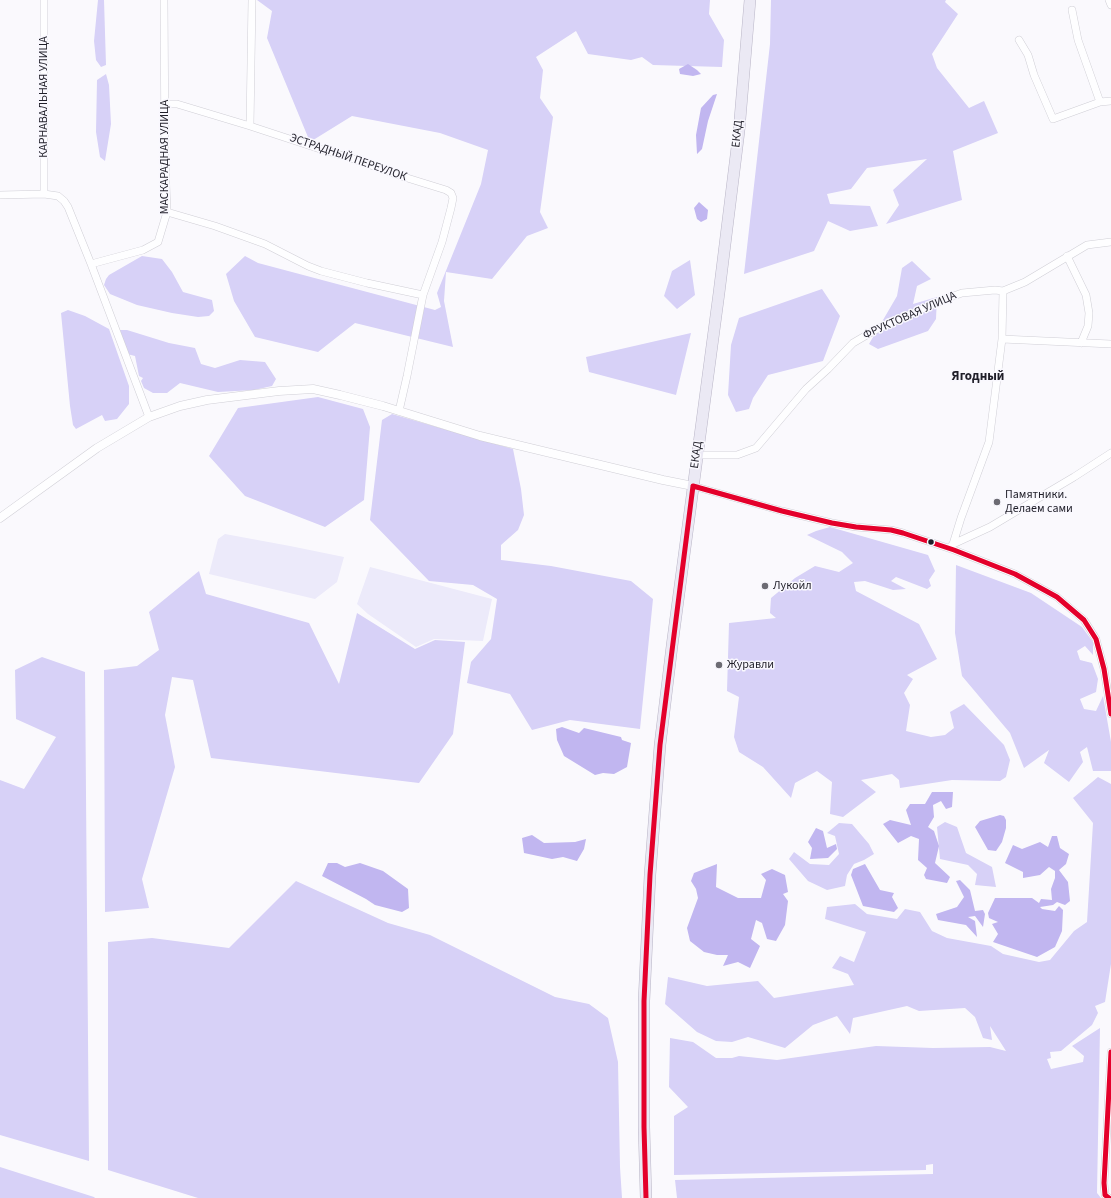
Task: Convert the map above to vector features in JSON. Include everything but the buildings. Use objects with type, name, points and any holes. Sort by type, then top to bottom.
[{"type":"highway","name":"ЕКАД","points":[[646,1198],[644,1127],[644,1001],[650,875],[660,745],[739,131],[750,0]]},
{"type":"street","name":"КАРНАВАЛЬНАЯ УЛИЦА","points":[[44,0],[44,194]]},
{"type":"street","name":"МАСКАРАДНАЯ УЛИЦА","points":[[91,264],[143,250],[158,242],[167,212],[164,0]]},
{"type":"street","points":[[250,126],[252,0]]},
{"type":"street","points":[[1109,0],[1111,5]]},
{"type":"street","points":[[1072,10],[1078,40],[1100,102]]},
{"type":"street","points":[[1020,40],[1028,55],[1034,75],[1053,119],[1100,102],[1111,101]]},
{"type":"street","name":"ЭСТРАДНЫЙ ПЕРЕУЛОК","points":[[165,104],[177,104],[250,126],[351,158],[451,193],[453,198],[442,242],[423,295]]},
{"type":"street","points":[[0,195],[44,194],[58,196],[68,207],[150,417]]},
{"type":"street","points":[[167,212],[215,226],[265,244],[321,271],[423,295],[399,411]]},
{"type":"street","name":"ФРУКТОВАЯ УЛИЦА","points":[[697,455],[737,455],[756,448],[806,389],[853,343],[877,329],[945,298],[962,293],[995,290],[1003,291],[1025,282],[1087,245],[1111,242]]},
{"type":"street","points":[[1068,256],[1086,295],[1089,313],[1088,326],[1081,342]]},
{"type":"street","points":[[951,546],[989,442],[1002,340],[1003,291]]},
{"type":"street","points":[[1002,340],[1111,344]]},
{"type":"street","points":[[0,518],[97,448],[150,417],[180,406],[207,400],[279,391],[313,389],[399,411],[480,436],[693,486],[782,511],[856,527],[890,530],[951,546],[1015,574],[1057,597],[1084,620],[1096,639],[1104,669],[1111,714]]},
{"type":"street","points":[[951,546],[990,527],[1111,453]]},
{"type":"street","points":[[726,461],[734,455]]},
{"type":"street","points":[[1109,1198],[1105,1195],[1104,1183],[1111,1052]]},
{"type":"shaded area","points":[[98,0],[104,0],[106,65],[101,67],[96,60],[94,41]]},
{"type":"shaded area","points":[[257,0],[710,0],[709,14],[724,40],[722,67],[653,65],[642,57],[631,60],[588,54],[576,31],[536,57],[543,70],[540,98],[553,117],[540,212],[548,228],[527,236],[492,279],[446,272],[444,301],[453,347],[355,323],[318,352],[255,337],[234,301],[226,274],[245,256],[258,263],[435,310],[441,307],[437,293],[481,184],[488,150],[440,133],[352,116],[310,142],[267,38],[272,11]]},
{"type":"shaded area","points":[[771,0],[946,0],[945,2],[958,14],[932,54],[937,68],[969,108],[984,101],[998,133],[953,151],[962,200],[886,224],[899,205],[893,190],[927,159],[867,168],[851,189],[827,194],[830,204],[870,206],[878,226],[850,231],[828,221],[814,251],[744,274],[770,44]]},
{"type":"shaded area","points":[[688,64],[701,74],[693,76],[680,74],[679,69]]},
{"type":"shaded area","points":[[106,74],[109,85],[111,124],[105,161],[100,157],[96,132],[97,80]]},
{"type":"shaded area","points":[[717,94],[708,121],[702,149],[697,154],[696,135],[701,108],[713,95]]},
{"type":"shaded area","points":[[699,202],[708,210],[707,219],[701,222],[697,219],[694,208]]},
{"type":"shaded area","points":[[142,256],[162,259],[172,272],[183,292],[212,300],[214,311],[209,316],[198,317],[172,313],[137,305],[110,294],[104,285],[109,275]]},
{"type":"shaded area","points":[[690,260],[695,295],[677,309],[664,296],[672,271]]},
{"type":"shaded area","points":[[912,261],[931,279],[917,286],[913,304],[937,297],[936,319],[928,331],[878,349],[869,344],[897,296],[902,268]]},
{"type":"shaded area","points":[[822,289],[840,316],[823,361],[768,375],[753,398],[749,409],[736,412],[728,395],[731,345],[739,318]]},
{"type":"shaded area","points":[[68,310],[85,316],[109,329],[129,386],[129,404],[117,419],[105,421],[102,415],[76,429],[73,425],[61,313]]},
{"type":"shaded area","points":[[120,330],[127,330],[169,343],[195,348],[201,364],[215,368],[240,360],[265,362],[276,379],[272,386],[254,390],[218,392],[180,383],[167,393],[153,393],[144,388],[141,381],[143,378],[139,376],[135,356],[127,354]]},
{"type":"shaded area","points":[[691,333],[676,395],[589,372],[586,357]]},
{"type":"shaded area","points":[[318,397],[363,409],[370,427],[364,500],[325,527],[245,496],[209,456],[238,408]]},
{"type":"shaded area","points":[[392,414],[513,449],[521,489],[524,515],[518,530],[501,545],[501,560],[551,566],[631,581],[653,599],[640,729],[570,720],[532,730],[510,694],[467,683],[471,662],[491,639],[497,599],[473,585],[429,581],[370,520],[382,420]]},
{"type":"shaded area","points":[[830,527],[928,555],[935,571],[929,580],[931,586],[927,589],[896,577],[891,581],[906,589],[893,590],[865,581],[854,582],[856,591],[919,624],[937,659],[907,675],[913,679],[904,693],[910,705],[906,731],[931,737],[945,735],[954,728],[950,712],[964,704],[1004,745],[1010,760],[1006,777],[1000,781],[952,780],[900,788],[899,780],[892,774],[861,780],[876,792],[843,817],[830,814],[832,782],[817,771],[795,783],[791,798],[763,767],[739,752],[734,737],[739,697],[727,691],[729,623],[776,618],[770,613],[771,598],[795,578],[815,566],[839,572],[853,563],[842,552],[807,535]]},
{"type":"shaded area","points":[[225,534],[344,557],[337,582],[315,599],[209,574],[218,539]]},
{"type":"shaded area","points":[[956,565],[1031,593],[1082,627],[1093,642],[1093,655],[1085,646],[1077,651],[1080,660],[1092,663],[1098,679],[1096,692],[1080,699],[1084,709],[1096,711],[1103,696],[1111,742],[1111,771],[1093,771],[1087,747],[1080,752],[1083,762],[1069,782],[1044,763],[1049,750],[1024,768],[1010,733],[962,676],[955,633]]},
{"type":"shaded area","points":[[370,567],[492,599],[483,641],[434,639],[416,647],[368,614],[357,604]]},
{"type":"shaded area","points":[[199,571],[206,594],[309,623],[339,684],[357,613],[415,649],[435,640],[465,642],[453,734],[419,783],[211,758],[193,680],[172,677],[165,715],[175,767],[142,879],[149,908],[105,912],[104,670],[137,666],[159,650],[149,612]]},
{"type":"shaded area","points":[[42,657],[85,672],[89,1161],[0,1135],[0,780],[24,789],[56,737],[16,719],[15,670]]},
{"type":"shaded area","points":[[562,727],[579,733],[584,728],[621,737],[622,740],[631,743],[627,767],[614,774],[603,773],[595,775],[564,756],[557,740],[556,729]]},
{"type":"shaded area","points":[[1098,777],[1111,784],[1111,964],[1105,1002],[1095,1006],[1098,1013],[1092,1025],[1061,1051],[1050,1052],[1051,1058],[1047,1059],[1051,1069],[1083,1062],[1084,1056],[1072,1046],[1100,1028],[1097,1193],[1101,1198],[677,1198],[675,1180],[933,1174],[933,1164],[926,1165],[926,1170],[674,1175],[674,1116],[688,1107],[669,1087],[670,1038],[693,1042],[716,1058],[732,1058],[739,1056],[777,1060],[876,1046],[933,1048],[990,1047],[1006,1051],[990,1026],[992,1040],[983,1038],[975,1017],[965,1008],[919,1011],[907,1006],[853,1018],[850,1034],[837,1016],[813,1025],[785,1048],[748,1037],[732,1042],[716,1041],[697,1032],[665,1004],[668,977],[707,986],[758,981],[774,998],[854,985],[848,974],[832,968],[840,956],[854,962],[866,932],[825,919],[827,907],[855,904],[867,914],[897,919],[905,909],[920,912],[932,931],[947,938],[991,946],[1003,954],[1039,962],[1050,960],[1074,931],[1087,922],[1093,823],[1073,798]]},
{"type":"shaded area","points":[[932,792],[953,792],[952,807],[946,809],[941,801],[933,805],[934,817],[928,827],[934,831],[939,846],[935,863],[950,877],[947,883],[926,879],[924,875],[927,868],[918,860],[919,839],[911,836],[898,843],[883,824],[890,820],[911,825],[906,810],[910,804],[925,804]]},
{"type":"shaded area","points":[[1000,815],[1004,816],[1006,820],[1006,828],[1002,842],[996,851],[988,850],[975,827],[980,821]]},
{"type":"shaded area","points":[[945,822],[957,827],[966,853],[992,867],[996,887],[975,885],[977,874],[968,865],[940,859],[937,827]]},
{"type":"shaded area","points":[[839,823],[852,824],[869,844],[874,854],[854,864],[847,875],[845,886],[827,890],[808,881],[789,859],[794,852],[810,864],[829,865],[839,854],[835,836],[827,833]]},
{"type":"shaded area","points":[[816,828],[823,831],[827,848],[836,844],[837,849],[828,858],[810,859],[812,848],[808,842]]},
{"type":"shaded area","points":[[532,835],[544,843],[575,842],[586,839],[584,849],[577,861],[563,857],[552,859],[524,853],[522,838]]},
{"type":"shaded area","points":[[1052,836],[1057,836],[1060,848],[1069,854],[1066,864],[1059,870],[1068,882],[1070,901],[1065,905],[1057,902],[1053,905],[1040,907],[1042,909],[1055,911],[1059,906],[1063,910],[1062,931],[1055,947],[1037,957],[993,942],[998,934],[992,924],[998,922],[989,918],[988,913],[995,898],[1032,898],[1039,903],[1041,899],[1052,900],[1051,889],[1055,878],[1055,871],[1049,867],[1040,875],[1023,878],[1023,872],[1005,863],[1013,845],[1022,849],[1040,842],[1048,847]]},
{"type":"shaded area","points":[[328,863],[337,863],[345,867],[360,863],[383,871],[408,889],[409,908],[402,912],[375,905],[322,876]]},
{"type":"shaded area","points":[[717,864],[716,887],[738,898],[761,898],[766,880],[761,874],[772,869],[785,875],[788,892],[783,894],[788,901],[785,925],[776,941],[767,939],[762,923],[756,920],[751,939],[760,946],[750,968],[738,962],[723,966],[728,955],[717,955],[704,952],[690,941],[687,928],[698,898],[696,889],[691,881],[694,873]]},
{"type":"shaded area","points":[[865,864],[880,890],[894,893],[892,897],[898,908],[894,912],[863,906],[851,875],[853,869]]},
{"type":"shaded area","points":[[960,880],[970,890],[975,911],[983,910],[985,914],[983,927],[975,916],[968,917],[975,921],[977,937],[966,925],[938,920],[936,914],[957,907],[964,897],[956,881]]},
{"type":"shaded area","points":[[296,881],[388,923],[430,935],[555,997],[589,1004],[608,1018],[618,1062],[622,1198],[198,1198],[108,1170],[108,942],[152,938],[229,948]]},
{"type":"shaded area","points":[[0,1167],[94,1197],[95,1198],[0,1198]]},
{"type":"transit line","points":[[693,486],[782,511],[832,523],[891,530],[903,533],[954,550],[1015,574],[1057,597],[1084,620],[1096,639],[1104,669],[1111,714]]},
{"type":"transit line","points":[[646,1198],[644,1127],[644,1001],[650,875],[660,745],[693,486]]},
{"type":"transit line","points":[[1109,1198],[1105,1195],[1104,1183],[1111,1052]]},
{"type":"place","name":"Памятники. Делаем сами","points":[[997,502]]},
{"type":"place","name":"Лукойл","points":[[765,586]]},
{"type":"place","name":"Журавли","points":[[719,665]]},
{"type":"district","name":"Ягодный","points":[[978,377]]}]
